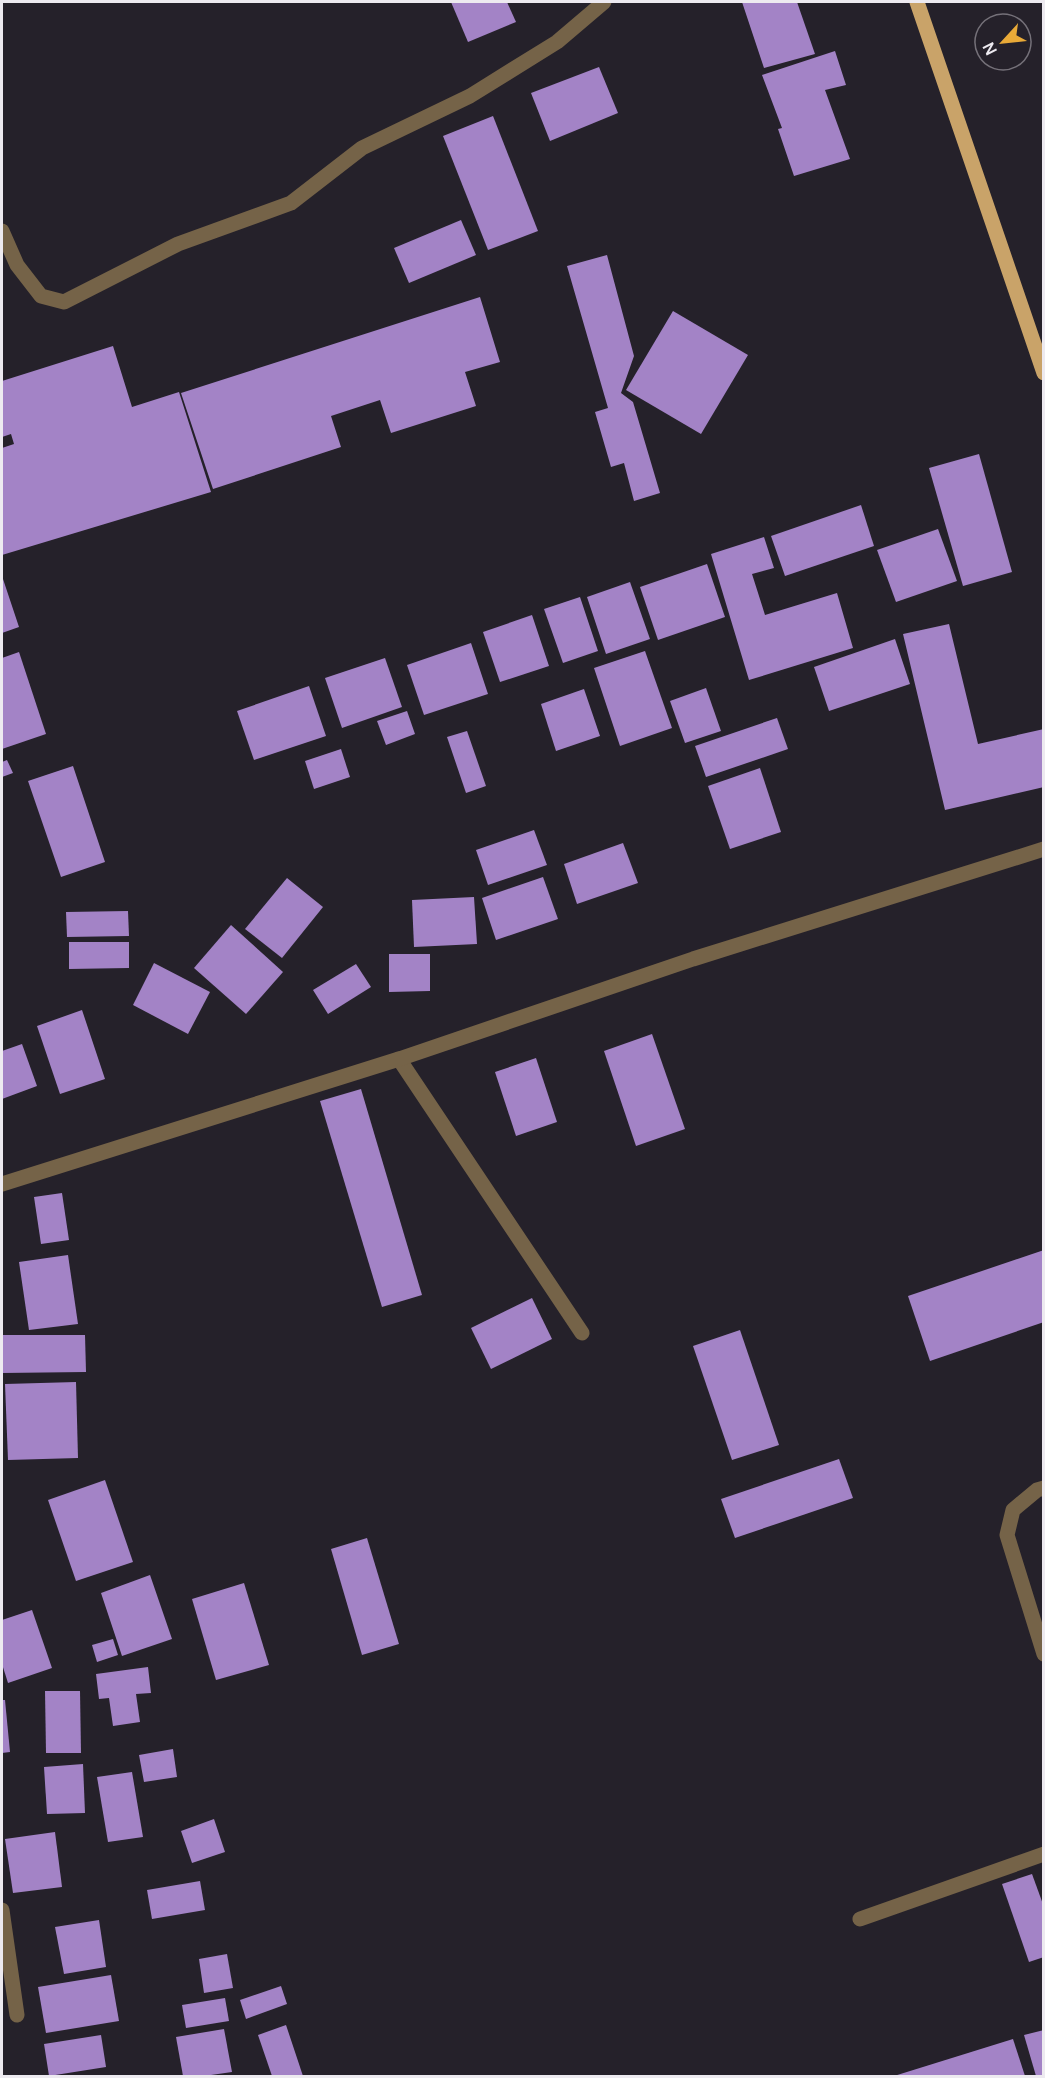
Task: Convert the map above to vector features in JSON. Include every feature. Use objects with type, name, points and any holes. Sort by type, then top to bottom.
[{"type":"main road","points":[[917,2],[1044,373]]},
{"type":"street","points":[[2,231],[17,265],[41,296],[64,302],[178,244],[291,203],[362,148],[470,96],[557,42],[604,2]]},
{"type":"street","points":[[2,1184],[399,1059],[693,959],[1044,849]]},
{"type":"street","points":[[399,1059],[582,1334]]},
{"type":"street","points":[[1044,1488],[1037,1490],[1012,1510],[1007,1535],[1044,1654]]},
{"type":"street","points":[[860,1919],[1044,1854]]},
{"type":"street","points":[[2,1911],[17,2015]]},
{"type":"building","points":[[451,2],[507,2],[516,22],[468,42]]},
{"type":"building","points":[[742,2],[797,2],[815,54],[764,68]]},
{"type":"building","points":[[835,51],[846,85],[825,90],[850,159],[794,176],[778,129],[782,128],[762,75]]},
{"type":"building","points":[[599,67],[618,113],[550,141],[531,93]]},
{"type":"building","points":[[493,116],[538,231],[488,250],[443,136]]},
{"type":"building","points":[[461,220],[476,255],[409,283],[394,248]]},
{"type":"building","points":[[607,255],[634,356],[621,393],[633,402],[660,493],[634,501],[624,463],[611,467],[595,412],[608,408],[567,266]]},
{"type":"building","points":[[480,297],[500,362],[465,372],[476,406],[391,433],[380,400],[331,416],[341,447],[213,489],[181,393]]},
{"type":"building","points":[[673,311],[748,355],[701,434],[626,390]]},
{"type":"building","points":[[113,346],[132,407],[179,392],[211,492],[2,555],[2,448],[14,444],[11,434],[2,437],[2,381]]},
{"type":"building","points":[[979,454],[1012,572],[963,586],[929,468]]},
{"type":"building","points":[[861,505],[874,546],[785,576],[771,536]]},
{"type":"building","points":[[938,529],[957,581],[896,602],[877,550]]},
{"type":"building","points":[[764,537],[774,568],[752,574],[765,615],[837,593],[853,648],[749,680],[711,554]]},
{"type":"building","points":[[707,564],[725,617],[658,640],[640,587]]},
{"type":"building","points":[[2,576],[19,627],[2,633]]},
{"type":"building","points":[[630,582],[650,639],[606,654],[587,597]]},
{"type":"building","points":[[580,597],[598,651],[563,663],[544,609]]},
{"type":"building","points":[[532,615],[549,666],[500,682],[483,632]]},
{"type":"building","points":[[949,624],[978,744],[1044,729],[1044,787],[945,810],[903,634]]},
{"type":"building","points":[[895,639],[910,684],[829,711],[814,667]]},
{"type":"building","points":[[471,643],[488,694],[424,715],[407,665]]},
{"type":"building","points":[[645,651],[672,728],[620,746],[594,668]]},
{"type":"building","points":[[19,652],[46,734],[2,749],[2,658]]},
{"type":"building","points":[[385,658],[402,707],[342,728],[325,678]]},
{"type":"building","points":[[309,686],[326,736],[254,760],[237,711]]},
{"type":"building","points":[[706,688],[721,731],[685,743],[670,701]]},
{"type":"building","points":[[584,689],[600,736],[556,751],[541,704]]},
{"type":"building","points":[[407,711],[415,734],[386,745],[377,721]]},
{"type":"building","points":[[777,718],[788,749],[706,777],[695,746]]},
{"type":"building","points":[[467,731],[486,786],[466,793],[447,737]]},
{"type":"building","points":[[341,749],[350,777],[314,789],[305,761]]},
{"type":"building","points":[[7,760],[13,773],[2,777],[2,762]]},
{"type":"building","points":[[73,766],[105,862],[61,877],[28,781]]},
{"type":"building","points":[[760,768],[781,832],[730,849],[708,786]]},
{"type":"building","points":[[534,830],[547,865],[488,885],[476,850]]},
{"type":"building","points":[[623,843],[638,883],[577,904],[564,864]]},
{"type":"building","points":[[543,877],[558,919],[496,940],[482,898]]},
{"type":"building","points":[[287,878],[323,907],[282,958],[245,929]]},
{"type":"building","points":[[474,897],[477,944],[414,947],[412,900]]},
{"type":"building","points":[[128,911],[129,936],[67,937],[66,912]]},
{"type":"building","points":[[231,925],[283,972],[246,1014],[194,968]]},
{"type":"building","points":[[69,942],[129,942],[129,968],[69,969]]},
{"type":"building","points":[[389,954],[430,954],[430,991],[389,992]]},
{"type":"building","points":[[154,963],[210,992],[188,1034],[133,1005]]},
{"type":"building","points":[[356,964],[371,987],[328,1014],[313,990]]},
{"type":"building","points":[[82,1010],[105,1079],[60,1094],[37,1026]]},
{"type":"building","points":[[652,1034],[685,1129],[636,1146],[604,1051]]},
{"type":"building","points":[[22,1044],[37,1086],[2,1099],[2,1051]]},
{"type":"building","points":[[536,1058],[557,1122],[516,1136],[495,1072]]},
{"type":"building","points":[[361,1089],[422,1295],[382,1307],[320,1101]]},
{"type":"building","points":[[62,1193],[69,1240],[41,1244],[34,1197]]},
{"type":"building","points":[[1044,1250],[1044,1322],[930,1361],[908,1296]]},
{"type":"building","points":[[68,1255],[78,1324],[29,1330],[19,1262]]},
{"type":"building","points":[[532,1298],[552,1339],[491,1369],[471,1328]]},
{"type":"building","points":[[740,1330],[779,1445],[732,1460],[693,1346]]},
{"type":"building","points":[[2,1335],[85,1335],[86,1372],[2,1373]]},
{"type":"building","points":[[76,1382],[78,1458],[8,1460],[5,1384]]},
{"type":"building","points":[[839,1459],[853,1498],[735,1538],[721,1499]]},
{"type":"building","points":[[105,1480],[133,1562],[76,1581],[48,1500]]},
{"type":"building","points":[[367,1538],[399,1644],[362,1655],[331,1549]]},
{"type":"building","points":[[150,1575],[172,1639],[122,1656],[101,1593]]},
{"type":"building","points":[[244,1583],[269,1665],[216,1680],[192,1599]]},
{"type":"building","points":[[32,1610],[52,1668],[8,1683],[2,1664],[2,1620]]},
{"type":"building","points":[[113,1639],[118,1655],[97,1662],[92,1645]]},
{"type":"building","points":[[148,1667],[151,1693],[136,1694],[140,1722],[113,1726],[109,1698],[99,1699],[96,1674]]},
{"type":"building","points":[[45,1691],[80,1691],[81,1753],[46,1753]]},
{"type":"building","points":[[2,1700],[5,1700],[10,1752],[2,1753]]},
{"type":"building","points":[[173,1749],[177,1777],[144,1782],[139,1755]]},
{"type":"building","points":[[83,1764],[85,1813],[47,1814],[44,1767]]},
{"type":"building","points":[[132,1772],[143,1837],[108,1842],[97,1777]]},
{"type":"building","points":[[214,1819],[225,1852],[192,1863],[181,1831]]},
{"type":"building","points":[[55,1832],[62,1887],[13,1893],[5,1839]]},
{"type":"building","points":[[1032,1874],[1044,1907],[1044,1957],[1029,1962],[1002,1884]]},
{"type":"building","points":[[200,1881],[205,1910],[152,1919],[147,1890]]},
{"type":"building","points":[[99,1920],[106,1967],[64,1974],[55,1927]]},
{"type":"building","points":[[227,1954],[233,1988],[204,1993],[199,1959]]},
{"type":"building","points":[[111,1975],[119,2021],[46,2033],[38,1987]]},
{"type":"building","points":[[281,1986],[287,2004],[246,2019],[240,2000]]},
{"type":"building","points":[[225,1998],[229,2021],[186,2028],[182,2005]]},
{"type":"building","points":[[286,2025],[303,2076],[272,2076],[258,2035]]},
{"type":"building","points":[[224,2029],[232,2072],[183,2076],[176,2037]]},
{"type":"building","points":[[1044,2030],[1044,2076],[1036,2076],[1024,2035]]},
{"type":"building","points":[[101,2035],[106,2067],[49,2076],[44,2044]]},
{"type":"building","points":[[1013,2039],[1025,2076],[894,2076]]}]
